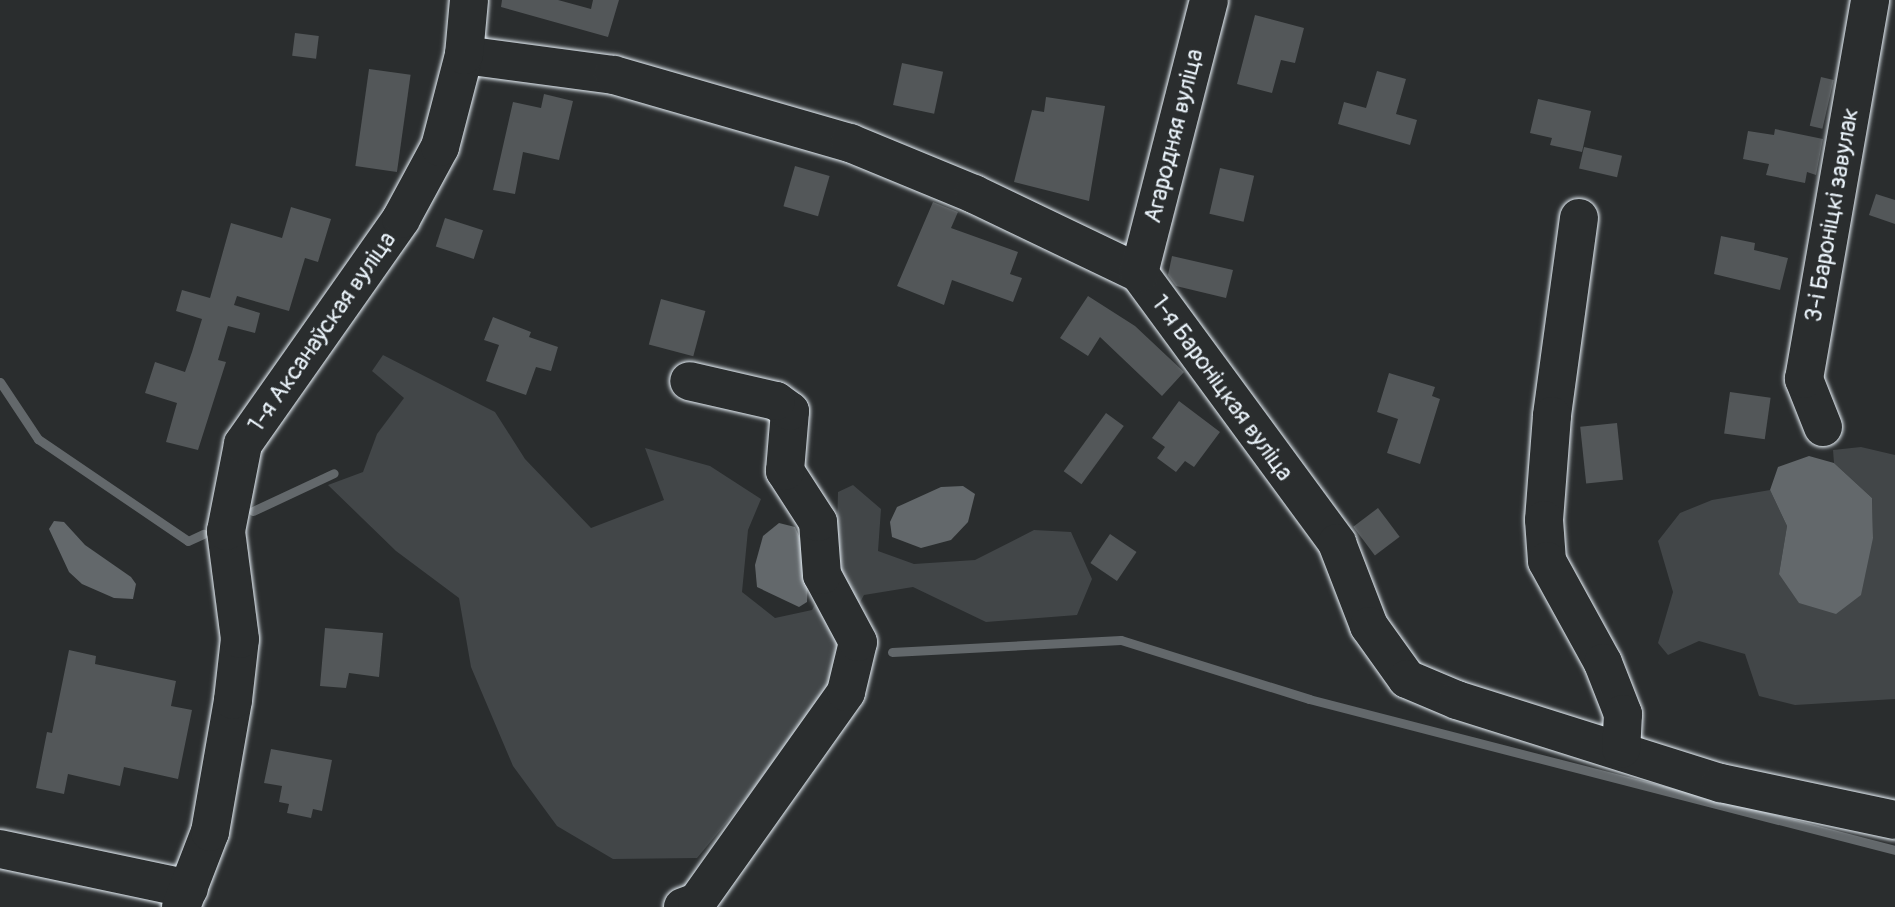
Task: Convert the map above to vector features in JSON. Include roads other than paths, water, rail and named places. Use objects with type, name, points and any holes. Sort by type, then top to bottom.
[{"type":"street","name":"1-я Аксанаўская вуліца","points":[[185,898],[210,832],[233,700],[240,639],[226,531],[243,444],[401,219],[440,147],[464,55],[469,0]]},
{"type":"street","name":"Агародняя вуліца","points":[[1139,273],[1209,0]]},
{"type":"street","name":"3-і Бароніцкі завулак","points":[[1823,427],[1804,379],[1870,0]]},
{"type":"street","name":"1-я Бароніцкая вуліца","points":[[464,55],[614,75],[850,143],[974,194],[1139,273],[1337,543],[1369,626],[1407,679],[1457,700],[1621,749],[1721,783],[1895,820]]},
{"type":"street","points":[[1579,218],[1552,416],[1544,520],[1547,561],[1603,663],[1623,714],[1621,749]]},
{"type":"street","points":[[683,907],[697,902],[846,692],[858,642],[822,575],[818,522],[785,471],[790,411],[776,401],[689,381]]},
{"type":"street","points":[[0,849],[185,898]]},
{"type":"waterway","points":[[0,382],[38,439],[188,541],[203,534]]},
{"type":"waterway","points":[[253,511],[334,473]]},
{"type":"waterway","points":[[892,652],[1121,640],[1309,699],[1895,850]]}]
